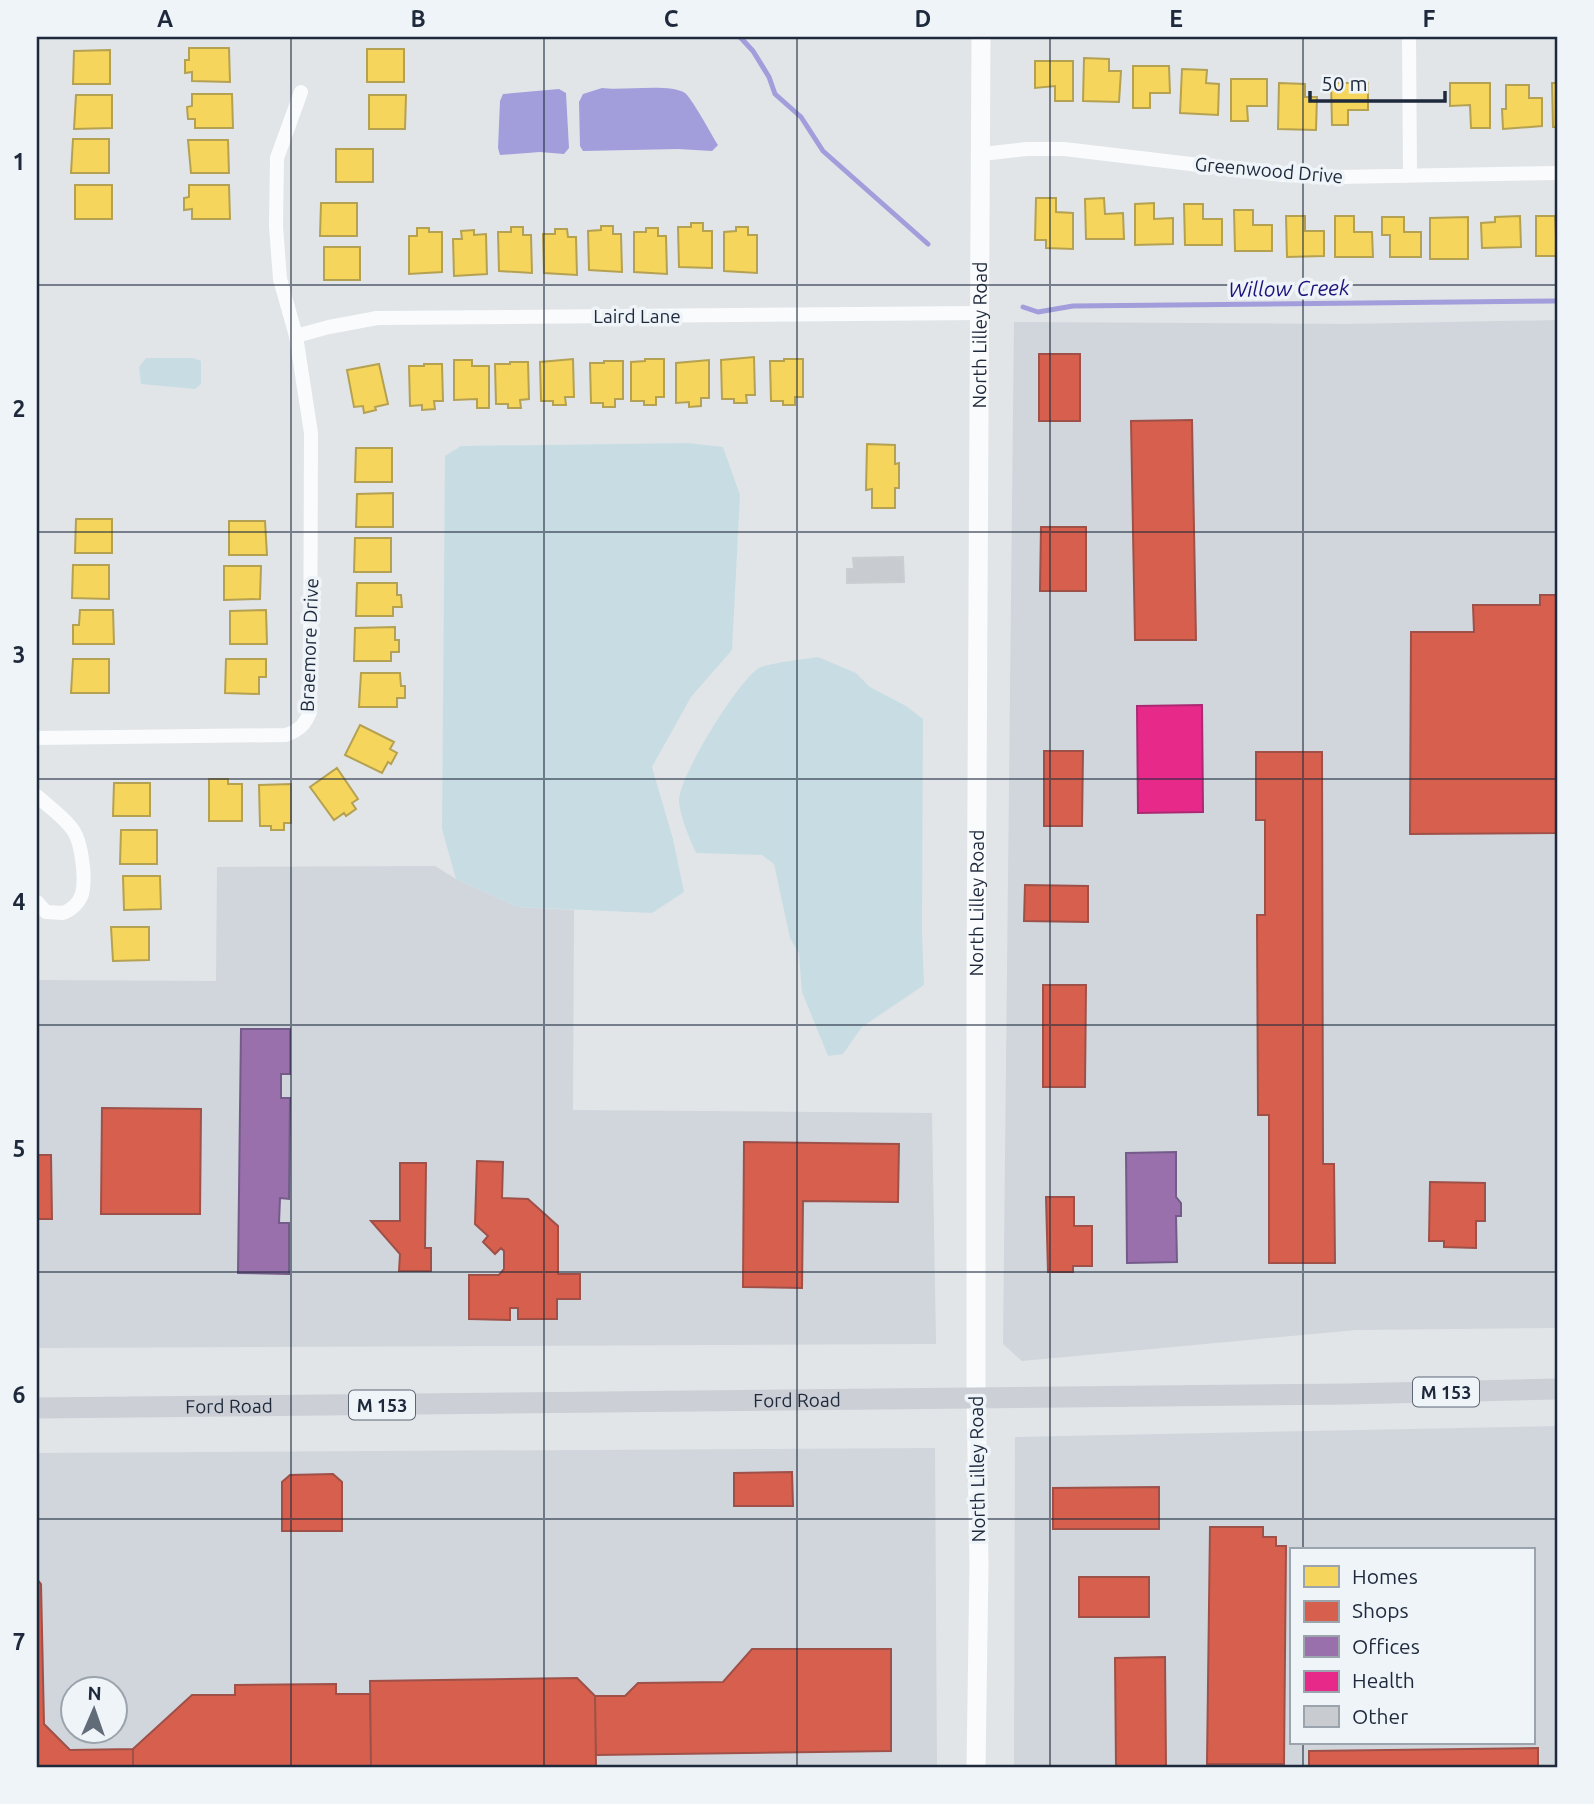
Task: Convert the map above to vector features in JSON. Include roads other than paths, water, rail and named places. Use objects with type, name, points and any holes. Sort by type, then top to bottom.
[{"type":"main road","name":"Ford Road","points":[[37,1408],[1347,1395],[1557,1389]]},
{"type":"street","name":"North Lilley Road","points":[[976,1767],[979,1565],[976,1399],[976,981],[981,37]]},
{"type":"street","points":[[1409,37],[1410,175]]},
{"type":"street","points":[[296,337],[280,279],[276,226],[277,158],[300,92]]},
{"type":"street","name":"Greenwood Drive","points":[[982,154],[1027,149],[1064,149],[1284,175],[1338,177],[1557,173]]},
{"type":"street","name":"Laird Lane","points":[[296,337],[329,327],[377,318],[980,313]]},
{"type":"street","name":"Braemore Drive","points":[[37,738],[286,735],[299,730],[306,722],[310,712],[312,433],[296,337]]},
{"type":"street","points":[[37,796],[63,819],[79,842],[83,891],[77,903],[63,914],[46,912],[37,902]]},
{"type":"waterway","name":"Willow Creek","points":[[740,37],[753,51],[769,77],[775,94],[801,117],[823,151],[928,244]]},
{"type":"waterway","name":"Willow Creek","points":[[1023,307],[1038,312],[1073,306],[1557,301]]}]
